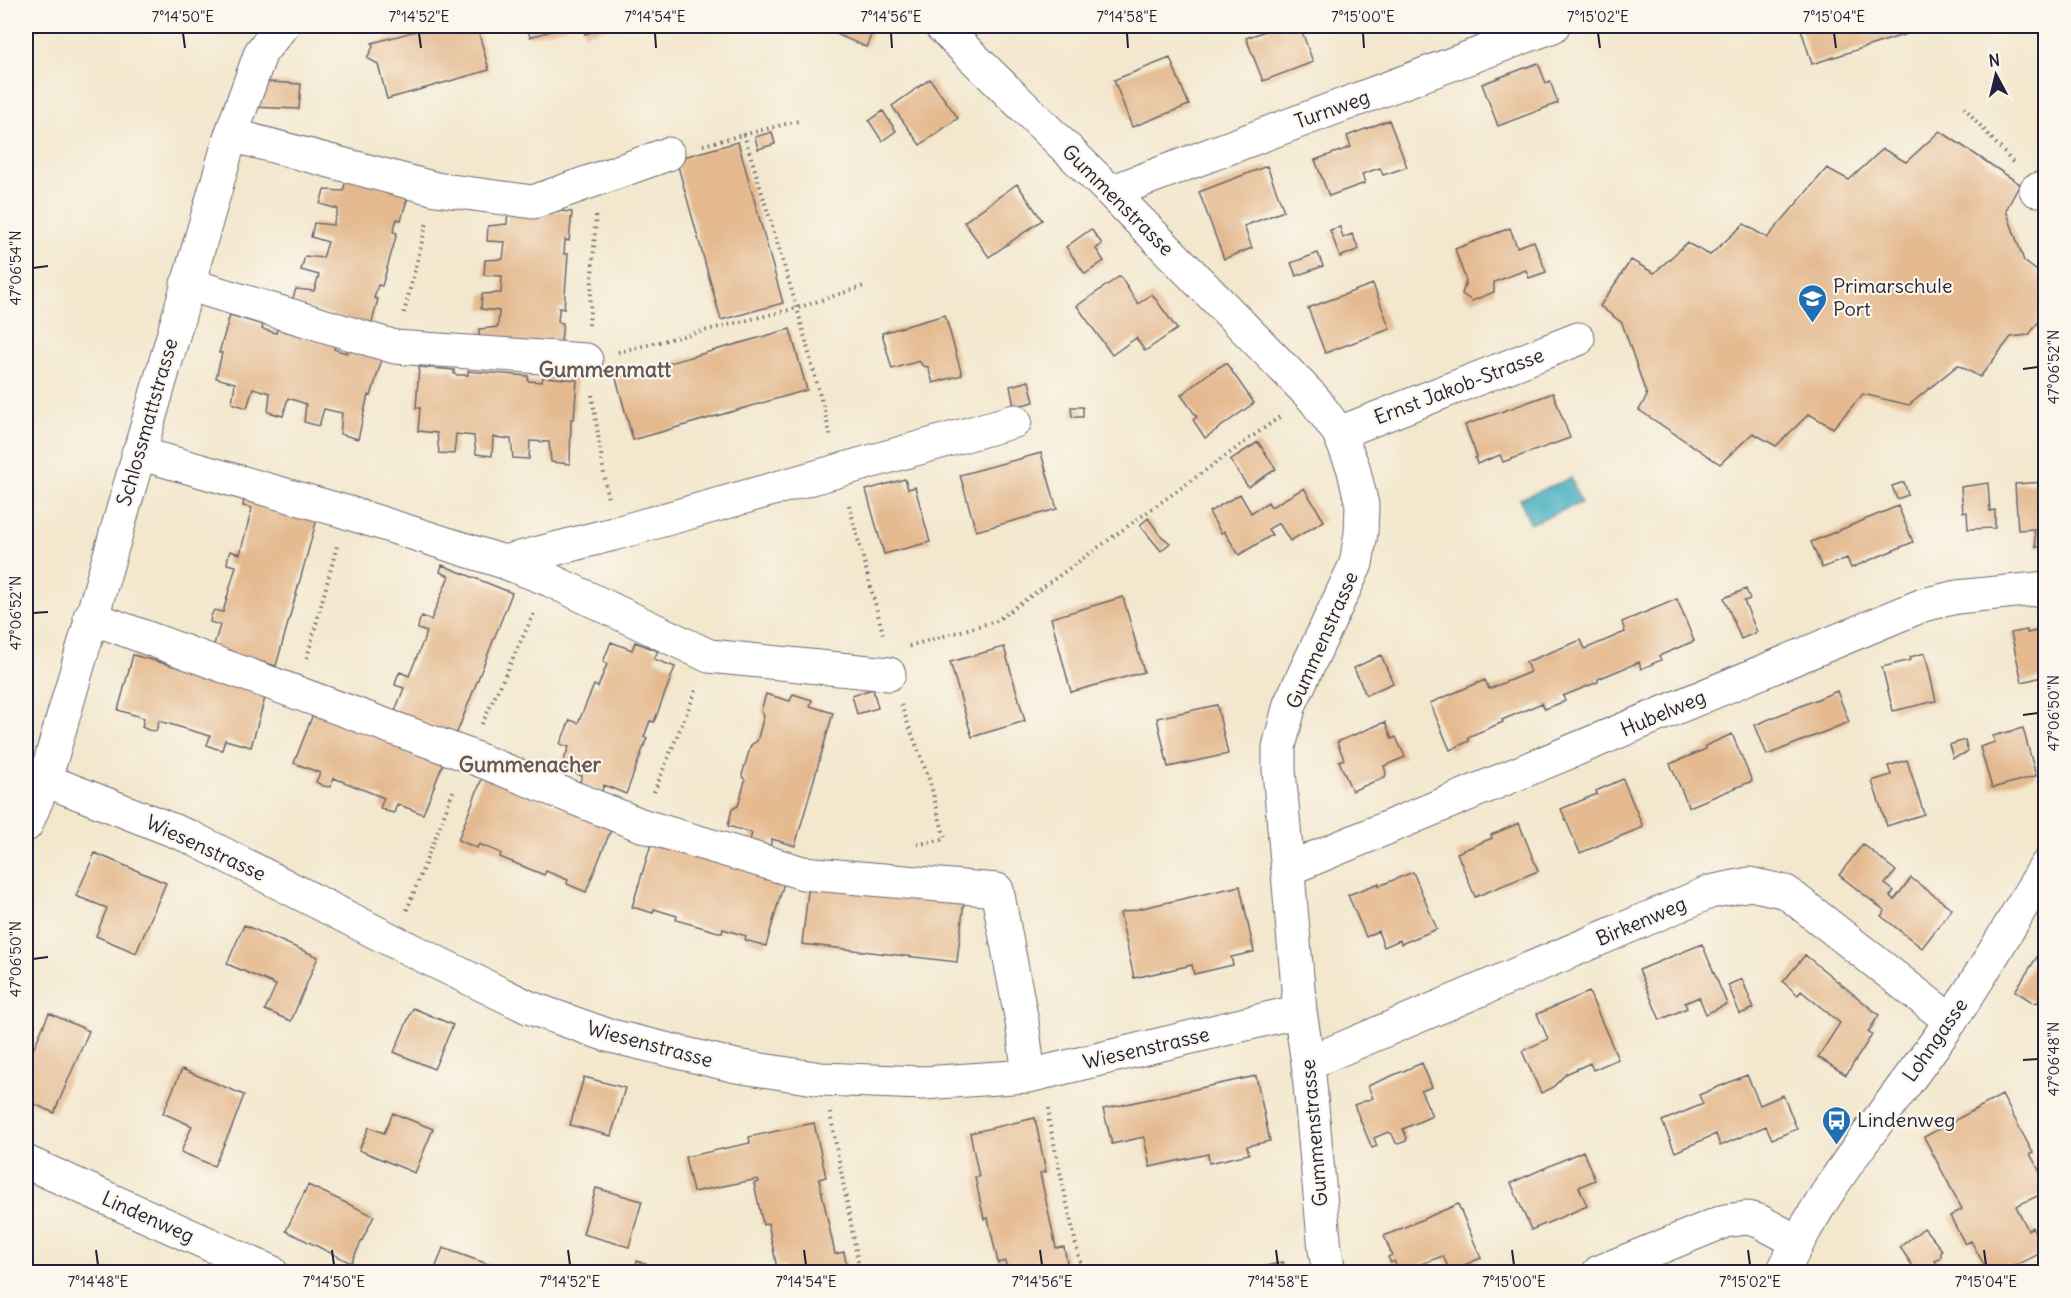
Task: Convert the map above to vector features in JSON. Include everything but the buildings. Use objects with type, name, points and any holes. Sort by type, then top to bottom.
[{"type":"street","name":"Schlossmattstrasse","points":[[26,825],[45,780],[90,617],[231,135],[261,52],[282,26]]},
{"type":"street","name":"Gummenstrasse","points":[[941,26],[1111,192],[1314,399],[1339,433],[1353,467],[1362,505],[1361,533],[1356,564],[1290,704],[1280,747],[1279,771],[1300,1011],[1308,1063],[1329,1272]]},
{"type":"street","name":"Turnweg","points":[[1111,192],[1551,27]]},
{"type":"street","points":[[231,135],[436,189],[532,202],[669,154]]},
{"type":"street","points":[[187,284],[395,347],[586,360]]},
{"type":"street","name":"Ernst Jakob-Strasse","points":[[1339,433],[1578,339]]},
{"type":"street","points":[[504,561],[613,534],[1015,421]]},
{"type":"street","points":[[138,453],[345,512],[504,561],[550,580],[709,656],[888,663]]},
{"type":"street","name":"Hubelweg","points":[[1288,869],[1923,605],[1957,597],[2046,588]]},
{"type":"street","points":[[90,617],[467,755],[640,825],[803,873],[997,890],[1022,1022],[1038,1074]]},
{"type":"street","name":"Wiesenstrasse","points":[[45,780],[190,837],[395,942],[528,1006],[618,1038],[736,1066],[827,1080],[923,1083],[1038,1074],[1300,1011]]},
{"type":"street","name":"Lohngasse","points":[[1783,1272],[1798,1242],[1851,1156],[1951,1021],[2046,867]]},
{"type":"street","name":"Birkenweg","points":[[1308,1063],[1710,892],[1750,884],[1786,892],[1951,1021]]},
{"type":"street","name":"Lindenweg","points":[[26,1162],[271,1272]]},
{"type":"street","points":[[1599,1272],[1725,1221],[1747,1218],[1759,1221],[1798,1242]]},
{"type":"path","points":[[1964,107],[2041,188]]},
{"type":"path","points":[[669,154],[798,121]]},
{"type":"path","points":[[744,134],[798,308],[888,663],[930,782],[945,839],[910,846]]},
{"type":"path","points":[[395,347],[436,189]]},
{"type":"path","points":[[586,360],[798,308],[864,286]]},
{"type":"path","points":[[888,663],[996,621],[1283,414]]},
{"type":"path","points":[[298,693],[345,512]]},
{"type":"path","points":[[640,825],[709,656]]},
{"type":"path","points":[[1038,1074],[1082,1272]]},
{"type":"path","points":[[827,1080],[831,1124],[860,1272]]},
{"type":"water","points":[[1571,478],[1581,503],[1530,524],[1520,499]]},
{"type":"place","name":"Primarschule Port","points":[[1812,324]]},
{"type":"place","name":"Lindenweg","points":[[1836,1146]]},
{"type":"district","name":"Gummenmatt","points":[[605,370]]},
{"type":"district","name":"Gummenacher","points":[[530,765]]}]
